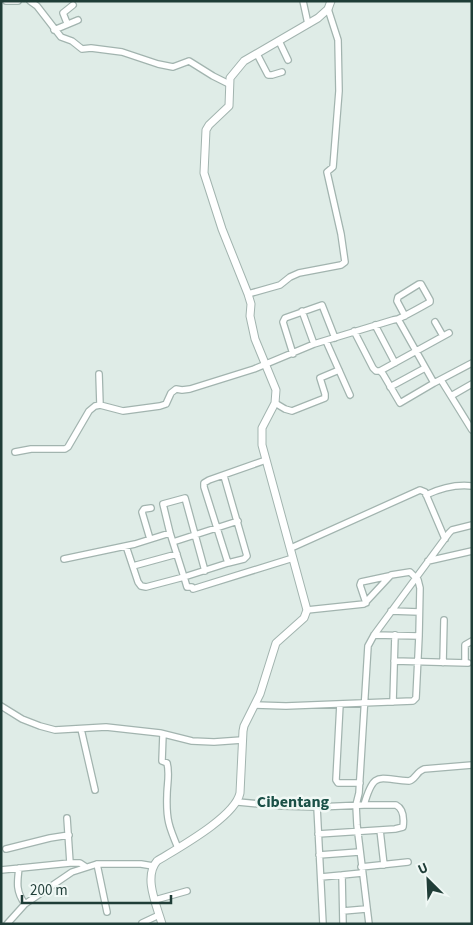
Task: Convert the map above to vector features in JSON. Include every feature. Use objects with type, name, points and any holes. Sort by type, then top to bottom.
[{"type":"street","points":[[6,1],[18,1]]},
{"type":"street","points":[[30,1],[37,6],[62,38],[72,41],[82,49],[91,48],[122,52],[173,67],[189,61],[229,84]]},
{"type":"street","points":[[303,1],[308,24]]},
{"type":"street","points":[[7,924],[25,904],[66,876],[86,867],[97,864],[141,864],[153,866],[215,824],[238,802],[244,726],[267,676],[273,648],[276,643],[304,618],[308,610],[262,445],[262,428],[276,403],[276,390],[255,339],[248,294],[222,228],[204,174],[207,128],[229,106],[229,84],[233,74],[244,61],[318,18],[328,9],[331,1]]},
{"type":"street","points":[[67,23],[63,13],[73,5]]},
{"type":"street","points":[[248,294],[280,285],[299,273],[341,266],[345,262],[341,234],[327,172],[333,167],[339,91],[338,40],[328,9]]},
{"type":"street","points":[[54,30],[78,20]]},
{"type":"street","points":[[279,41],[288,60]]},
{"type":"street","points":[[257,54],[268,75],[282,72]]},
{"type":"street","points":[[15,452],[68,447],[93,407],[100,405],[123,411],[152,408],[166,404],[171,393],[176,389],[190,389],[293,354],[314,344],[398,319],[405,316],[430,301],[421,284],[398,298],[397,301],[405,316]]},
{"type":"street","points":[[293,354],[283,320],[302,311],[322,305],[335,338]]},
{"type":"street","points":[[302,311],[314,344]]},
{"type":"street","points":[[398,319],[434,384]]},
{"type":"street","points":[[435,322],[443,336]]},
{"type":"street","points":[[375,325],[395,363]]},
{"type":"street","points":[[354,331],[376,371],[380,371],[449,333]]},
{"type":"street","points":[[326,341],[350,395]]},
{"type":"street","points":[[380,371],[400,404],[472,363]]},
{"type":"street","points":[[390,387],[425,368]]},
{"type":"street","points":[[276,403],[292,411],[324,398],[325,394],[320,378],[339,370]]},
{"type":"street","points":[[99,374],[100,405]]},
{"type":"street","points":[[442,380],[472,430]]},
{"type":"street","points":[[451,396],[471,387]]},
{"type":"street","points":[[228,563],[204,486],[205,482],[266,460]]},
{"type":"street","points":[[126,546],[141,586],[157,585],[244,559],[247,556],[224,476]]},
{"type":"street","points":[[426,496],[436,490],[455,485],[472,486]]},
{"type":"street","points":[[291,548],[422,490],[445,539]]},
{"type":"street","points":[[205,571],[186,499],[183,498],[163,504],[187,587],[192,587],[193,590],[293,558]]},
{"type":"street","points":[[150,539],[142,512],[144,509],[151,508]]},
{"type":"street","points":[[173,542],[238,521]]},
{"type":"street","points":[[369,924],[359,852],[356,805],[360,783],[368,646],[391,611],[451,530],[472,525]]},
{"type":"street","points":[[64,559],[126,546],[170,533]]},
{"type":"street","points":[[428,562],[472,551]]},
{"type":"street","points":[[133,566],[177,554]]},
{"type":"street","points":[[255,705],[286,706],[412,702],[416,698],[418,661],[420,588],[416,578],[410,572],[406,572],[361,582],[360,585],[366,603]]},
{"type":"street","points":[[308,610],[366,603],[389,576]]},
{"type":"street","points":[[391,611],[419,612]]},
{"type":"street","points":[[443,662],[444,620]]},
{"type":"street","points":[[374,635],[418,636]]},
{"type":"street","points":[[393,702],[395,635]]},
{"type":"street","points":[[394,661],[466,663],[465,645],[472,642]]},
{"type":"street","points":[[340,704],[336,780],[338,783],[360,783]]},
{"type":"street","points":[[1,706],[22,719],[54,730],[106,727],[163,734],[192,741],[242,740]]},
{"type":"street","points":[[81,729],[95,790]]},
{"type":"street","points":[[163,734],[162,760],[167,763],[168,768],[166,794],[167,824],[178,848]]},
{"type":"street","points":[[364,805],[372,782],[377,779],[409,781],[419,771],[424,769],[472,765]]},
{"type":"street","points":[[238,802],[316,807],[396,805],[400,806],[403,814],[403,827],[395,829],[318,834]]},
{"type":"street","points":[[316,807],[323,924]]},
{"type":"street","points":[[67,818],[70,862]]},
{"type":"street","points":[[380,830],[384,865]]},
{"type":"street","points":[[6,849],[69,835]]},
{"type":"street","points":[[319,855],[359,852]]},
{"type":"street","points":[[1,870],[70,862],[80,863],[86,867]]},
{"type":"street","points":[[321,877],[342,875],[384,865],[408,862]]},
{"type":"street","points":[[97,864],[107,912]]},
{"type":"street","points":[[153,866],[151,879],[162,924]]},
{"type":"street","points":[[18,868],[18,895],[25,904]]},
{"type":"street","points":[[342,875],[343,924]]},
{"type":"street","points":[[155,900],[187,891]]},
{"type":"street","points":[[343,911],[366,909]]},
{"type":"street","points":[[142,923],[159,915]]},
{"type":"district","name":"Cibentang","points":[[293,801]]}]
